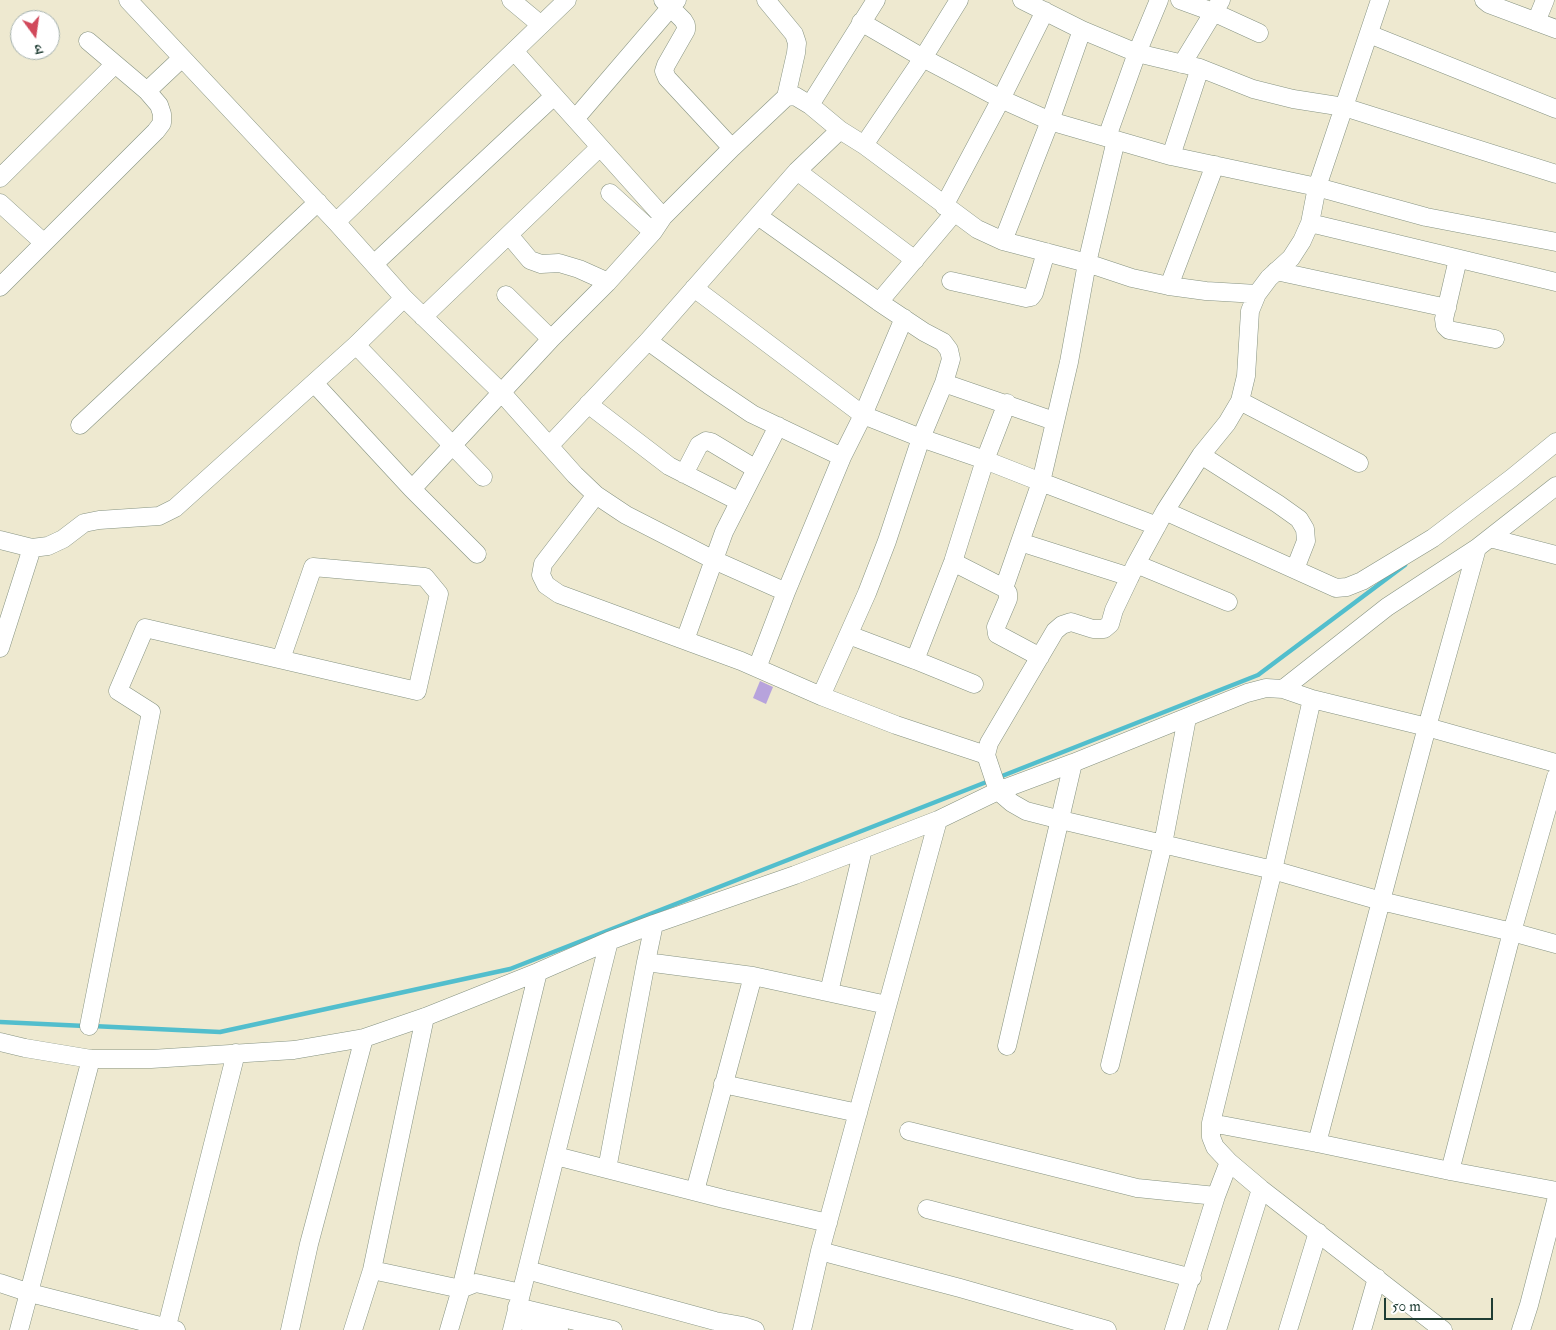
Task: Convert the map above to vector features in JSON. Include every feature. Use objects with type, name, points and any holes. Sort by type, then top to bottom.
[{"type":"street","points":[[128,0],[318,202],[404,298],[502,393],[575,475],[596,495],[626,515],[714,560],[786,592]]},
{"type":"street","points":[[511,0],[541,25]]},
{"type":"street","points":[[336,222],[567,0]]},
{"type":"street","points":[[412,489],[551,339],[608,282],[658,224],[732,148],[786,97],[797,43],[794,34],[766,0]]},
{"type":"street","points":[[810,105],[876,0]]},
{"type":"street","points":[[864,145],[923,58],[959,0]]},
{"type":"street","points":[[1022,0],[1082,30],[1137,53],[1200,68],[1253,89],[1293,99],[1344,107],[1556,174]]},
{"type":"street","points":[[1004,588],[1041,482],[1069,362],[1112,138],[1137,53],[1159,0]]},
{"type":"street","points":[[1180,0],[1217,6],[1259,33]]},
{"type":"street","points":[[1380,0],[1317,187],[1310,223],[1302,241],[1290,258],[1269,278],[1257,294],[1250,311],[1246,376],[1240,401],[1227,422],[1201,455],[1161,519],[1114,610],[1110,624],[1104,629],[1093,629],[1072,622],[1062,624],[1055,631],[989,743],[986,759],[996,786],[1012,803],[1026,811],[1273,870],[1381,901],[1556,944]]},
{"type":"street","points":[[1484,0],[1489,4],[1556,29]]},
{"type":"street","points":[[1536,22],[1545,0]]},
{"type":"street","points":[[575,119],[670,2],[684,20],[686,30],[664,71],[667,78],[732,148]]},
{"type":"street","points":[[1182,64],[1217,6]]},
{"type":"street","points":[[879,302],[915,260],[949,210],[1045,11]]},
{"type":"street","points":[[861,22],[923,58],[1001,99],[1050,121],[1171,156],[1317,187],[1426,216],[1556,242]]},
{"type":"street","points":[[1003,241],[1050,121],[1082,30]]},
{"type":"street","points":[[1370,34],[1556,109]]},
{"type":"street","points":[[0,287],[156,132],[162,123],[159,105],[148,92],[88,41]]},
{"type":"street","points":[[514,51],[600,147],[658,224]]},
{"type":"street","points":[[148,92],[182,58]]},
{"type":"street","points":[[0,178],[115,64]]},
{"type":"street","points":[[1171,156],[1200,68]]},
{"type":"street","points":[[374,264],[554,96]]},
{"type":"street","points":[[786,97],[796,96],[810,105],[840,130],[864,145],[949,210],[977,229],[1003,241],[1087,263],[1132,278],[1169,286],[1206,291],[1257,294]]},
{"type":"street","points":[[550,445],[648,341],[797,171],[840,130]]},
{"type":"street","points":[[423,317],[600,147]]},
{"type":"street","points":[[1169,286],[1215,165]]},
{"type":"street","points":[[797,171],[915,260]]},
{"type":"street","points":[[610,193],[658,224]]},
{"type":"street","points":[[80,425],[318,202]]},
{"type":"street","points":[[0,204],[44,243]]},
{"type":"street","points":[[758,216],[879,302],[943,342],[949,350],[951,359],[944,383],[921,438],[887,542],[868,592],[821,696]]},
{"type":"street","points":[[1310,223],[1556,282]]},
{"type":"street","points":[[509,235],[530,260],[541,264],[559,263],[579,269],[608,282]]},
{"type":"street","points":[[951,281],[1026,298],[1031,297],[1034,293],[1046,252]]},
{"type":"street","points":[[1458,259],[1444,319],[1445,326],[1449,330],[1495,339]]},
{"type":"street","points":[[1276,271],[1447,308]]},
{"type":"street","points":[[694,288],[863,415],[1041,482],[1161,519],[1295,569],[1336,588],[1347,587],[1362,581],[1433,538],[1556,442]]},
{"type":"street","points":[[506,295],[551,339]]},
{"type":"street","points":[[0,540],[32,548],[48,546],[64,539],[84,523],[99,520],[159,516],[175,508],[356,345],[404,298]]},
{"type":"street","points":[[757,668],[842,457],[863,415],[904,318]]},
{"type":"street","points":[[648,341],[752,414],[842,457]]},
{"type":"street","points":[[356,345],[483,477]]},
{"type":"street","points":[[314,383],[412,489],[477,554]]},
{"type":"street","points":[[944,383],[1007,403],[1054,421]]},
{"type":"street","points":[[1240,401],[1359,463]]},
{"type":"street","points":[[915,660],[953,562],[985,460],[1007,403]]},
{"type":"street","points":[[588,404],[669,466],[738,501]]},
{"type":"street","points":[[685,640],[724,532],[738,501],[778,426]]},
{"type":"street","points":[[684,474],[699,445],[706,441],[711,442],[756,469]]},
{"type":"street","points":[[1201,455],[1299,519],[1305,529],[1306,541],[1295,569]]},
{"type":"street","points":[[1283,689],[1386,608],[1484,543],[1556,486]]},
{"type":"street","points":[[596,495],[543,564],[541,575],[546,585],[559,594],[685,640],[757,668],[821,696],[986,759]]},
{"type":"street","points":[[1020,542],[1133,571],[1228,602]]},
{"type":"street","points":[[1484,543],[1556,556]]},
{"type":"street","points":[[1317,1143],[1427,727],[1484,543]]},
{"type":"street","points":[[1,639],[32,548]]},
{"type":"street","points":[[953,562],[1004,588],[1008,593],[1008,599],[996,627],[997,634],[1040,657]]},
{"type":"street","points":[[89,1026],[151,712],[118,691],[145,628],[281,659],[417,690],[438,594],[425,577],[313,567],[281,659]]},
{"type":"street","points":[[849,636],[974,684]]},
{"type":"street","points":[[0,1042],[91,1059],[151,1059],[294,1050],[364,1038],[425,1017],[538,972],[609,941],[795,875],[938,820],[996,786],[1073,764],[1256,690],[1266,688],[1283,689],[1312,699],[1427,727],[1556,763]]},
{"type":"street","points":[[1312,699],[1273,870],[1211,1123],[1211,1136],[1215,1147],[1228,1162],[1439,1328]]},
{"type":"street","points":[[1110,1065],[1163,844],[1187,718]]},
{"type":"street","points":[[1008,1046],[1073,764]]},
{"type":"street","points":[[1450,1172],[1512,932],[1556,777]]},
{"type":"street","points":[[802,1330],[820,1251],[938,820]]},
{"type":"street","points":[[829,992],[863,849]]},
{"type":"street","points":[[607,1169],[654,924]]},
{"type":"street","points":[[516,1312],[609,941]]},
{"type":"street","points":[[646,962],[753,976],[887,1005]]},
{"type":"street","points":[[449,1330],[461,1289],[538,972]]},
{"type":"street","points":[[694,1191],[753,976]]},
{"type":"street","points":[[353,1330],[372,1270],[425,1017]]},
{"type":"street","points":[[290,1330],[309,1244],[364,1038]]},
{"type":"street","points":[[0,1283],[30,1293],[170,1329],[236,1053]]},
{"type":"street","points":[[19,1330],[91,1059]]},
{"type":"street","points":[[723,1084],[858,1113]]},
{"type":"street","points":[[1211,1123],[1317,1143],[1450,1172],[1556,1191]]},
{"type":"street","points":[[909,1131],[1137,1188],[1216,1196]]},
{"type":"street","points":[[556,1156],[828,1223]]},
{"type":"street","points":[[1174,1330],[1228,1162]]},
{"type":"street","points":[[1217,1330],[1261,1189]]},
{"type":"street","points":[[1521,1330],[1556,1201]]},
{"type":"street","points":[[927,1209],[1192,1278]]},
{"type":"street","points":[[1288,1330],[1318,1232]]},
{"type":"street","points":[[820,1251],[1107,1330]]},
{"type":"street","points":[[372,1270],[461,1289],[476,1283],[516,1312],[549,1325],[613,1330]]},
{"type":"street","points":[[527,1270],[747,1329]]},
{"type":"street","points":[[1362,1330],[1376,1278]]},
{"type":"building","points":[[760,681],[773,687],[766,704],[753,698]]},
{"type":"waterway","points":[[997,778],[1258,675],[1405,565]]},
{"type":"waterway","points":[[92,1026],[220,1032],[510,969],[989,781]]},
{"type":"waterway","points":[[0,1022],[85,1026]]}]
